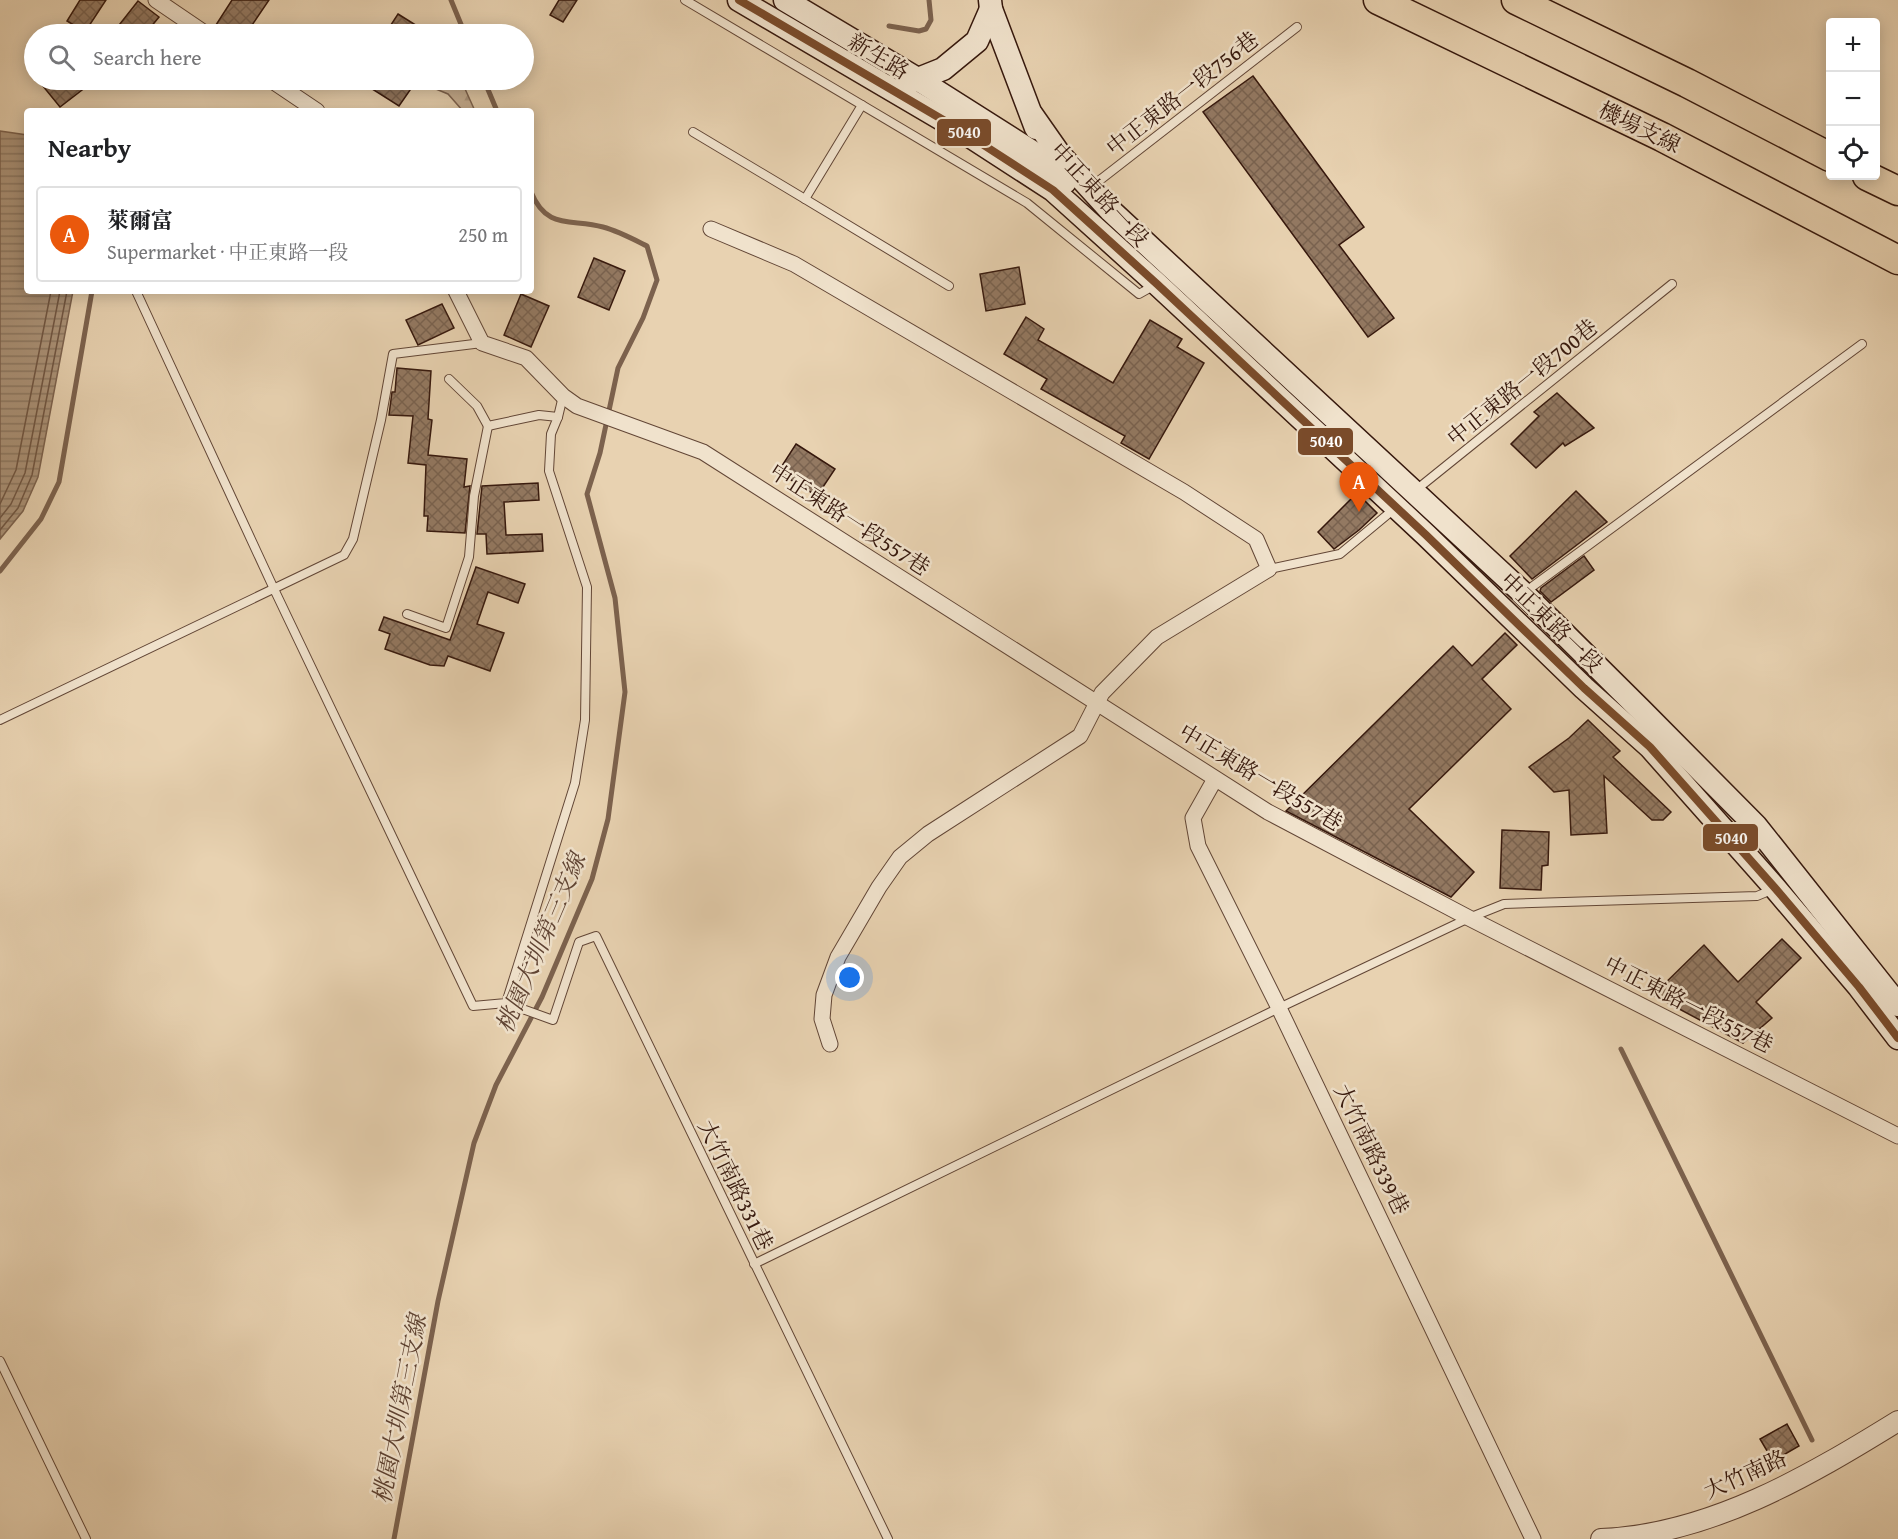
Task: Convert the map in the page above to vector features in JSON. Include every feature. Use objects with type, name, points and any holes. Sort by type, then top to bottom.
[{"type":"highway","name":"機場支線","points":[[1378,0],[1662,137],[1898,260]]},
{"type":"highway","points":[[1516,0],[1687,83],[1826,155]]},
{"type":"highway","points":[[1875,180],[1898,191]]},
{"type":"main road","name":"新生路","points":[[739,0],[890,88],[920,80]]},
{"type":"main road","name":"新生路","points":[[785,0],[920,80]]},
{"type":"main road","name":"中正東路一段","points":[[991,5],[1032,115],[1053,190]]},
{"type":"main road","name":"中正東路一段","points":[[920,80],[943,69],[976,41],[991,5]]},
{"type":"main road","name":"中正東路一段","points":[[920,80],[1045,160],[1099,218],[1405,500],[1523,593],[1756,826],[1898,1005]]},
{"type":"main road","name":"中正東路一段","points":[[890,88],[963,131],[1053,190],[1165,277]]},
{"type":"main road","name":"中正東路一段","points":[[1032,115],[1060,155],[1111,211],[1165,277]]},
{"type":"main road","name":"中正東路一段","points":[[1405,500],[1426,535],[1584,688],[1650,747],[1775,888],[1859,987],[1898,1038]]},
{"type":"street","points":[[156,0],[191,24]]},
{"type":"street","points":[[286,90],[313,108]]},
{"type":"street","points":[[711,229],[794,264],[1184,492],[1257,539],[1269,569],[1157,637],[1102,693],[1080,736],[928,834],[900,857],[879,887],[838,957],[824,995],[822,1018],[830,1044]]},
{"type":"street","points":[[458,294],[482,343]]},
{"type":"street","name":"中正東路一段557巷","points":[[482,343],[526,358],[563,396],[577,406],[703,452],[1268,812],[1469,918],[1898,1136]]},
{"type":"street","name":"大竹南路339巷","points":[[1215,779],[1193,818],[1198,846],[1279,1008],[1533,1539]]},
{"type":"street","name":"大竹南路","points":[[1601,1539],[1678,1527],[1737,1508],[1898,1421]]},
{"type":"lane","points":[[686,0],[1027,203],[1139,294],[1165,277]]},
{"type":"lane","name":"中正東路一段756巷","points":[[1090,188],[1297,27]]},
{"type":"lane","points":[[805,199],[862,105]]},
{"type":"lane","points":[[693,132],[949,286]]},
{"type":"lane","name":"中正東路一段700巷","points":[[1269,569],[1340,554],[1672,284]]},
{"type":"lane","points":[[137,294],[274,589],[473,1006],[506,1003],[575,783],[585,720],[588,587],[549,471],[551,434],[563,396]]},
{"type":"lane","points":[[0,720],[344,555],[353,539],[381,420],[393,354],[482,343]]},
{"type":"lane","points":[[1523,593],[1862,344]]},
{"type":"lane","points":[[407,614],[446,628],[469,557],[474,496],[488,426],[477,406],[449,379]]},
{"type":"lane","points":[[488,426],[539,415],[558,417]]},
{"type":"lane","points":[[754,1264],[1279,1008],[1469,918],[1504,904],[1757,896],[1775,888]]},
{"type":"lane","name":"大竹南路331巷","points":[[506,1003],[553,1020],[579,942],[596,936],[888,1539]]},
{"type":"lane","points":[[0,1361],[86,1539]]},
{"type":"green space","points":[[438,90],[466,90],[474,108],[460,108],[448,94]]},
{"type":"water","points":[[0,131],[24,135],[24,294],[72,294],[38,477],[23,511],[0,539]]},
{"type":"building","points":[[80,0],[106,0],[90,24],[72,24],[67,21]]},
{"type":"building","points":[[232,0],[269,0],[253,24],[217,24]]},
{"type":"building","points":[[559,0],[577,0],[563,22],[550,15]]},
{"type":"building","points":[[138,1],[159,17],[153,24],[120,24]]},
{"type":"building","points":[[398,14],[414,24],[392,24]]},
{"type":"building","points":[[1253,76],[1364,227],[1339,245],[1394,318],[1368,337],[1203,112]]},
{"type":"building","points":[[46,90],[82,90],[60,107]]},
{"type":"building","points":[[374,90],[410,90],[399,106]]},
{"type":"building","points":[[594,258],[625,271],[609,310],[578,297]]},
{"type":"building","points":[[1019,267],[1025,304],[986,311],[980,274]]},
{"type":"building","points":[[521,294],[549,306],[531,347],[504,335]]},
{"type":"building","points":[[442,304],[454,328],[418,345],[406,320]]},
{"type":"building","points":[[1026,317],[1044,329],[1038,340],[1113,383],[1150,320],[1182,339],[1177,347],[1204,363],[1149,459],[1121,443],[1125,436],[1041,389],[1047,379],[1004,354]]},
{"type":"building","points":[[397,368],[431,371],[428,419],[432,420],[428,455],[467,459],[464,487],[470,486],[465,533],[427,531],[428,516],[424,516],[426,465],[408,463],[413,416],[389,415],[392,392],[395,392]]},
{"type":"building","points":[[1557,393],[1594,428],[1565,446],[1563,443],[1536,468],[1511,444],[1539,416],[1534,412]]},
{"type":"building","points":[[796,444],[835,469],[817,496],[778,472]]},
{"type":"building","points":[[538,483],[539,500],[504,502],[506,535],[542,534],[543,551],[487,554],[486,534],[477,534],[482,486]]},
{"type":"building","points":[[1576,491],[1607,522],[1532,579],[1510,556]]},
{"type":"building","points":[[1357,493],[1377,513],[1334,549],[1318,532]]},
{"type":"building","points":[[1584,556],[1594,570],[1551,602],[1540,591],[1541,588]]},
{"type":"building","points":[[476,567],[525,584],[518,603],[488,592],[477,624],[504,633],[490,671],[448,656],[444,666],[430,665],[385,649],[390,634],[379,630],[384,617],[450,640]]},
{"type":"building","points":[[1505,633],[1517,645],[1482,679],[1511,709],[1409,809],[1474,872],[1451,897],[1286,811],[1453,646],[1472,666]]},
{"type":"building","points":[[1588,720],[1620,751],[1613,757],[1671,812],[1663,820],[1652,820],[1604,776],[1607,833],[1571,835],[1569,790],[1554,792],[1529,767],[1569,738]]},
{"type":"building","points":[[1502,830],[1549,832],[1548,865],[1542,866],[1541,890],[1500,888]]},
{"type":"building","points":[[1782,939],[1801,958],[1756,1002],[1772,1018],[1743,1043],[1653,995],[1704,945],[1738,982]]},
{"type":"building","points":[[1787,1424],[1799,1446],[1773,1461],[1760,1439]]},
{"type":"waterway","name":"桃園大圳第三支線","points":[[451,0],[461,24]]},
{"type":"waterway","points":[[889,26],[919,31],[926,29],[931,20],[929,0]]},
{"type":"waterway","name":"桃園大圳第三支線","points":[[488,90],[496,108]]},
{"type":"waterway","name":"桃園大圳第三支線","points":[[394,1539],[438,1301],[474,1143],[496,1085],[542,997],[592,879],[608,819],[625,692],[615,598],[587,494],[600,453],[618,368],[643,318],[657,280],[647,246],[609,229],[553,218],[545,213],[534,198]]},
{"type":"waterway","points":[[0,571],[41,519],[59,482],[91,294]]},
{"type":"waterway","points":[[1621,1049],[1812,1440]]},
{"type":"transit line","name":"5040","points":[[739,0],[962,131],[1053,190],[1157,284],[1426,535],[1584,688],[1650,747],[1775,888],[1859,987],[1898,1038]]},
{"type":"place","name":"萊爾富","points":[[1359,512]]}]
